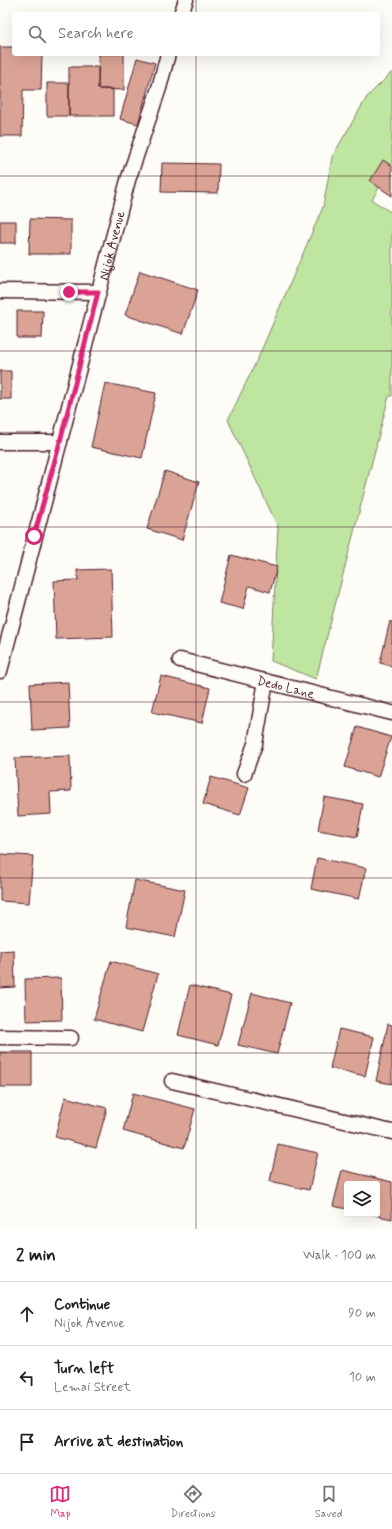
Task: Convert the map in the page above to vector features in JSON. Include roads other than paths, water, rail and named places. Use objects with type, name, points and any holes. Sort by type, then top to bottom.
[{"type":"street","points":[[182,12],[186,0]]},
{"type":"street","name":"Nijok Avenue","points":[[0,671],[45,493],[60,442],[128,180],[159,88],[167,56]]},
{"type":"street","points":[[0,291],[98,292]]},
{"type":"street","points":[[0,442],[60,442]]},
{"type":"street","name":"Dedo Lane","points":[[180,660],[392,713]]},
{"type":"street","points":[[244,774],[255,744],[266,681]]},
{"type":"street","points":[[0,1037],[71,1038]]},
{"type":"street","points":[[172,1081],[392,1132]]}]
